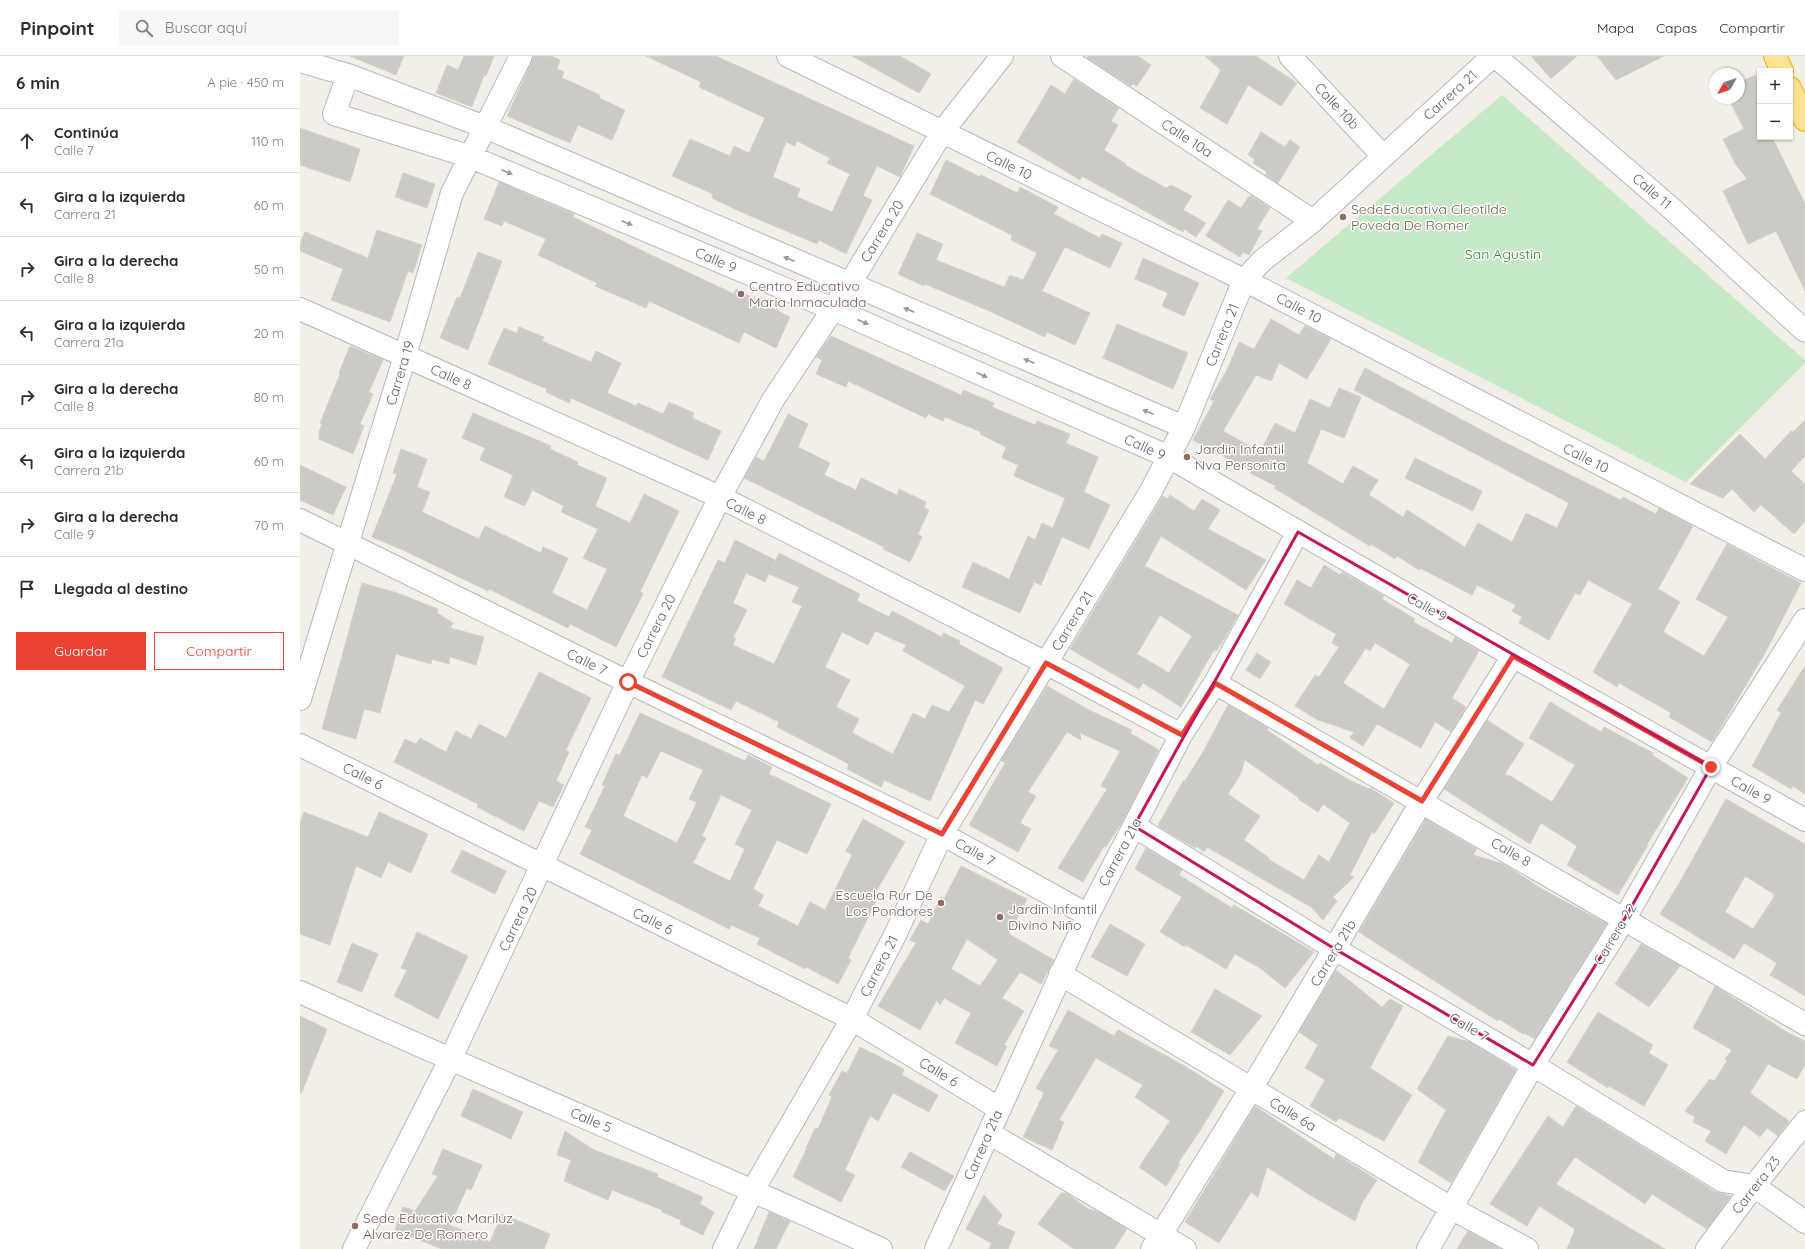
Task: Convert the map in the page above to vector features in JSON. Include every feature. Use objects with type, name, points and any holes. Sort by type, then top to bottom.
[{"type":"highway","points":[[1775,56],[1781,68]]},
{"type":"highway","points":[[1793,94],[1805,120]]},
{"type":"street","name":"Carrera 19","points":[[300,699],[405,356],[452,193],[521,56]]},
{"type":"street","name":"Calle 10","points":[[788,56],[1244,280],[1805,570]]},
{"type":"street","name":"Carrera 20","points":[[356,1248],[450,1060],[543,866],[628,682],[720,497],[773,400],[849,285],[942,132],[1002,56]]},
{"type":"street","name":"Calle 10a","points":[[1062,56],[1312,221]]},
{"type":"street","name":"Calle 10b","points":[[1290,56],[1383,156]]},
{"type":"street","name":"Carrera 21","points":[[724,1249],[753,1190],[852,1019],[896,933],[942,834],[1151,491],[1184,427],[1244,280],[1263,260],[1312,221],[1494,56]]},
{"type":"street","name":"Calle 11","points":[[1494,56],[1671,208],[1805,331]]},
{"type":"street","points":[[300,61],[348,75],[485,127],[849,285],[1184,427]]},
{"type":"street","name":"Calle 9","points":[[348,75],[334,114],[471,157],[833,309],[1169,457],[1513,656],[1805,820]]},
{"type":"street","name":"Calle 8","points":[[300,309],[720,497],[1046,663],[1182,735]]},
{"type":"street","name":"Calle 7","points":[[300,520],[628,682],[942,834],[1088,915]]},
{"type":"street","name":"Carrera 21a","points":[[936,1249],[1088,915],[1182,735],[1215,683],[1298,532]]},
{"type":"street","name":"Carrera 22","points":[[1428,1249],[1533,1065],[1625,918],[1711,767],[1805,620]]},
{"type":"street","name":"Carrera 21b","points":[[1157,1242],[1251,1089],[1422,801],[1513,656]]},
{"type":"street","name":"Calle 8","points":[[1215,683],[1625,918],[1805,1024]]},
{"type":"street","name":"Calle 6","points":[[300,745],[852,1019],[1000,1109]]},
{"type":"street","name":"Calle 7","points":[[1134,826],[1335,949],[1533,1065],[1723,1181],[1754,1186],[1805,1222]]},
{"type":"street","name":"Calle 6a","points":[[1060,974],[1451,1208],[1527,1249]]},
{"type":"street","name":"Calle 5","points":[[300,992],[450,1060],[753,1190],[881,1249]]},
{"type":"street","name":"Carrera 23","points":[[1708,1249],[1754,1186],[1805,1122]]},
{"type":"street","points":[[989,1133],[1157,1242],[1185,1249]]},
{"type":"highlighted area","points":[[1298,532],[1711,767],[1625,918],[1533,1065],[1335,949],[1134,826]]},
{"type":"green space","name":"San Agustin","points":[[1502,95],[1805,360],[1805,363],[1686,482],[1286,278]]},
{"type":"building","points":[[350,56],[404,56],[396,75]]},
{"type":"building","points":[[464,56],[494,56],[486,76],[484,75],[472,107],[436,93],[447,65],[458,70]]},
{"type":"building","points":[[534,56],[551,56],[560,60],[557,69],[564,72],[562,78],[600,95],[599,98],[625,110],[612,140],[578,125],[570,143],[507,116]]},
{"type":"building","points":[[646,56],[716,56],[914,146],[900,177],[877,166],[863,196],[872,200],[846,254],[819,240],[817,244],[739,211],[712,198],[713,194],[672,176],[690,139],[730,156],[734,146],[749,153],[765,118],[699,87],[701,82]],"holes":[[[797,141],[830,158],[827,163],[850,174],[832,212],[797,197],[800,189],[773,177],[786,142],[795,146]]]},
{"type":"building","points":[[852,56],[900,56],[931,74],[919,93]]},
{"type":"building","points":[[1088,56],[1138,56],[1151,65],[1137,86],[1133,84],[1131,86],[1087,58]]},
{"type":"building","points":[[1205,56],[1256,56],[1297,83],[1281,106],[1248,85],[1227,124],[1200,108],[1221,70]]},
{"type":"building","points":[[1531,56],[1577,56],[1551,79]]},
{"type":"building","points":[[1597,56],[1664,56],[1616,80]]},
{"type":"building","points":[[1755,75],[1757,79],[1757,140],[1773,140],[1805,204],[1805,291],[1776,231],[1748,244],[1723,191],[1747,179],[1736,165],[1723,139],[1744,129],[1731,104],[1745,104],[1745,80]]},
{"type":"building","points":[[1074,79],[1119,108],[1111,121],[1118,125],[1104,150],[1126,164],[1125,165],[1166,188],[1171,185],[1192,196],[1183,210],[1206,223],[1196,237],[1184,229],[1183,232],[1082,176],[1080,180],[1017,142],[1051,85],[1065,94]]},
{"type":"building","points":[[300,128],[360,149],[350,182],[300,165]]},
{"type":"building","points":[[1261,132],[1285,147],[1290,140],[1300,147],[1278,183],[1265,175],[1267,172],[1253,163],[1255,159],[1248,155]]},
{"type":"building","points":[[946,160],[1017,193],[1020,187],[1058,207],[1054,214],[1100,238],[1102,234],[1122,243],[1110,268],[1065,247],[1042,291],[1090,313],[1075,345],[1047,332],[1045,337],[987,310],[925,284],[924,286],[898,274],[917,233],[943,244],[936,260],[1004,287],[1010,275],[1023,280],[1037,253],[1011,240],[1012,235],[930,194]]},
{"type":"building","points":[[403,173],[435,184],[427,208],[395,197]]},
{"type":"building","points":[[499,182],[574,214],[573,217],[734,294],[736,289],[790,317],[776,348],[744,332],[739,343],[649,301],[646,308],[595,286],[597,283],[538,255],[546,239],[504,221],[502,226],[484,219]]},
{"type":"building","points":[[1250,195],[1270,208],[1257,229],[1262,231],[1249,255],[1243,252],[1240,257],[1206,236],[1228,200],[1241,208]]},
{"type":"building","points":[[377,230],[422,245],[413,273],[408,271],[390,322],[331,300],[343,269],[300,251],[300,244],[305,232],[368,258]]},
{"type":"building","points":[[478,252],[502,261],[468,350],[440,338],[457,297],[460,298]]},
{"type":"building","points":[[1143,258],[1199,283],[1184,316],[1162,306],[1168,293],[1135,279]]},
{"type":"building","points":[[1271,319],[1299,335],[1305,326],[1331,339],[1307,379],[1279,363],[1271,381],[1256,375],[1223,431],[1260,452],[1275,423],[1295,433],[1310,399],[1330,408],[1339,388],[1361,397],[1344,438],[1321,429],[1307,463],[1343,484],[1353,466],[1378,480],[1369,495],[1403,517],[1407,510],[1465,547],[1478,523],[1512,542],[1526,513],[1557,528],[1569,503],[1354,390],[1365,368],[1502,441],[1621,500],[1623,497],[1656,514],[1659,508],[1693,526],[1658,589],[1680,602],[1663,632],[1704,656],[1728,617],[1696,599],[1727,544],[1801,583],[1765,653],[1712,742],[1669,717],[1671,713],[1619,683],[1617,687],[1593,672],[1632,604],[1588,580],[1580,595],[1575,593],[1549,640],[1519,623],[1522,617],[1512,611],[1516,605],[1477,585],[1472,595],[1420,568],[1419,570],[1397,556],[1395,559],[1371,544],[1370,546],[1274,488],[1276,486],[1250,473],[1251,471],[1193,440],[1214,401],[1210,399],[1227,370],[1239,342],[1254,349]]},
{"type":"building","points":[[1117,324],[1188,353],[1173,389],[1103,358]]},
{"type":"building","points":[[519,327],[544,337],[542,341],[591,362],[596,351],[621,363],[607,393],[636,406],[638,403],[663,414],[669,402],[694,413],[692,418],[721,431],[708,460],[571,398],[569,403],[546,392],[547,389],[488,364],[504,328],[517,333]]},
{"type":"building","points":[[831,336],[961,395],[963,390],[994,403],[992,407],[1035,425],[1037,421],[1070,434],[1066,443],[1098,457],[1084,492],[1110,505],[1089,549],[1062,537],[1041,585],[1034,582],[1020,613],[962,587],[973,562],[1009,579],[1028,536],[1035,540],[1042,523],[1053,528],[1065,498],[1014,476],[1018,465],[1002,458],[1006,447],[980,434],[981,432],[945,417],[943,421],[928,414],[926,418],[848,381],[846,387],[816,374],[822,360],[816,357]]},
{"type":"building","points":[[350,346],[383,360],[369,392],[373,394],[360,424],[364,426],[353,454],[319,439],[319,432],[322,424],[320,423]]},
{"type":"building","points":[[473,413],[551,446],[550,449],[578,462],[577,465],[607,478],[595,506],[630,523],[644,494],[679,511],[640,592],[643,594],[616,647],[570,624],[568,628],[489,589],[488,591],[403,550],[372,537],[397,474],[393,473],[401,449],[427,459],[417,487],[430,492],[422,512],[479,539],[485,526],[541,553],[543,547],[568,558],[552,593],[587,610],[607,569],[583,558],[598,529],[561,512],[564,506],[532,490],[525,506],[504,497],[513,475],[480,460],[485,448],[462,438]]},
{"type":"building","points":[[788,414],[808,424],[798,447],[830,463],[824,475],[856,490],[861,478],[897,495],[899,489],[926,502],[924,508],[929,510],[918,534],[922,537],[910,562],[883,549],[884,547],[744,478],[756,457],[764,461]]},
{"type":"building","points":[[1805,420],[1805,456],[1791,471],[1805,484],[1805,521],[1794,534],[1761,505],[1754,512],[1732,489],[1723,498],[1690,484],[1740,434],[1765,459],[1791,431],[1793,432]]},
{"type":"building","points":[[1415,458],[1482,491],[1473,511],[1405,478]]},
{"type":"building","points":[[300,465],[346,487],[333,515],[300,500]]},
{"type":"building","points":[[1170,495],[1194,511],[1202,499],[1220,510],[1208,529],[1266,560],[1246,590],[1161,536],[1145,566],[1238,615],[1225,638],[1216,651],[1214,650],[1181,707],[1143,683],[1139,689],[1070,649],[1163,496],[1167,499]],"holes":[[[1160,615],[1192,636],[1169,673],[1137,654]]]},
{"type":"building","points":[[735,540],[775,560],[771,570],[779,553],[860,594],[857,601],[889,617],[892,611],[942,637],[943,633],[960,641],[959,644],[1003,668],[983,704],[975,700],[930,801],[884,780],[881,787],[847,769],[849,764],[777,727],[779,722],[736,701],[731,710],[662,677],[718,560],[725,563]],"holes":[[[746,573],[765,582],[769,574],[799,587],[792,602],[802,606],[774,664],[733,645],[736,638],[733,638],[747,610],[733,603]],[[875,631],[906,645],[903,651],[965,686],[949,712],[932,705],[925,719],[913,713],[893,754],[852,733],[859,719],[836,707],[850,680],[825,667],[842,632],[868,645]]]},
{"type":"building","points":[[1324,565],[1340,575],[1342,572],[1384,596],[1382,599],[1415,619],[1413,622],[1452,643],[1455,637],[1479,651],[1452,698],[1466,707],[1451,732],[1435,722],[1421,748],[1377,724],[1363,746],[1350,738],[1354,732],[1318,720],[1295,706],[1315,675],[1319,677],[1339,647],[1332,643],[1336,634],[1284,604],[1297,580],[1311,588]],"holes":[[[1375,643],[1410,664],[1384,709],[1343,683],[1366,648],[1370,651]]]},
{"type":"building","points":[[362,583],[397,593],[438,609],[437,613],[453,623],[450,628],[484,637],[476,665],[450,657],[449,664],[432,659],[431,664],[396,654],[380,713],[364,709],[356,739],[322,729]]},
{"type":"building","points":[[1257,653],[1271,662],[1260,679],[1246,670]]},
{"type":"building","points":[[1805,666],[1805,794],[1793,786],[1791,789],[1752,766],[1781,713],[1777,710]]},
{"type":"building","points":[[539,672],[591,698],[566,750],[569,752],[556,781],[564,785],[553,807],[539,801],[524,831],[477,807],[478,804],[394,762],[405,739],[416,744],[420,738],[446,752],[456,731],[471,739],[479,724],[506,738]]},
{"type":"building","points":[[1047,686],[1089,710],[1132,730],[1130,733],[1159,750],[1124,819],[1106,847],[1104,846],[1083,882],[1058,868],[1107,789],[1101,786],[1120,751],[1080,733],[1081,740],[1067,732],[1028,792],[1036,796],[1020,823],[1031,829],[1018,852],[969,825],[1005,763],[1001,760]]},
{"type":"building","points":[[1550,702],[1601,732],[1604,727],[1653,753],[1652,755],[1688,778],[1647,844],[1648,845],[1618,895],[1567,865],[1577,846],[1541,823],[1530,844],[1444,789],[1487,720],[1524,744],[1505,774],[1552,802],[1575,765],[1529,738]]},
{"type":"building","points":[[1228,705],[1268,728],[1267,730],[1318,765],[1320,763],[1351,781],[1369,789],[1370,788],[1394,803],[1374,834],[1372,832],[1350,875],[1354,877],[1333,897],[1337,901],[1323,920],[1311,907],[1207,847],[1204,852],[1196,846],[1195,848],[1159,827],[1158,825],[1184,780],[1185,781],[1203,752]],"holes":[[[1245,760],[1299,798],[1298,799],[1318,812],[1323,804],[1350,823],[1329,862],[1319,855],[1304,880],[1268,859],[1269,858],[1244,840],[1260,816],[1228,794],[1240,775]]]},
{"type":"building","points":[[640,713],[745,761],[748,755],[772,767],[769,774],[831,804],[807,854],[777,840],[753,889],[764,895],[758,906],[798,926],[810,902],[825,910],[852,855],[846,851],[863,819],[905,842],[874,895],[878,897],[848,958],[851,960],[838,984],[757,944],[760,938],[731,925],[729,929],[580,854],[592,830],[585,827],[605,786],[602,785],[616,754],[620,755]],"holes":[[[661,751],[703,770],[689,799],[697,802],[677,843],[623,816],[642,775],[647,778]],[[721,795],[752,810],[735,844],[745,849],[730,881],[693,863],[706,838],[702,836]]]},
{"type":"building","points":[[1726,799],[1805,844],[1805,996],[1770,975],[1777,963],[1744,943],[1734,959],[1660,914],[1680,882]],"holes":[[[1745,876],[1774,894],[1774,897],[1753,929],[1725,912]]]},
{"type":"building","points":[[304,812],[368,837],[379,812],[428,834],[411,873],[388,862],[381,878],[356,866],[330,945],[300,934],[300,823]]},
{"type":"building","points":[[1426,819],[1477,849],[1473,855],[1504,864],[1542,889],[1607,924],[1535,1039],[1524,1033],[1523,1034],[1499,1019],[1498,1021],[1359,932]]},
{"type":"building","points":[[1146,848],[1182,870],[1179,875],[1232,908],[1234,905],[1314,952],[1285,988],[1260,968],[1235,954],[1226,969],[1186,945],[1185,947],[1160,932],[1182,897],[1135,869]]},
{"type":"building","points":[[462,850],[506,871],[495,894],[451,872]]},
{"type":"building","points":[[961,866],[1027,899],[1009,934],[1054,960],[1041,984],[1020,972],[1002,998],[1024,1011],[1004,1045],[1007,1046],[997,1066],[955,1043],[971,1013],[944,998],[940,1005],[937,1000],[920,1030],[878,1006],[916,943],[910,940],[921,920],[928,924],[941,897],[944,899]],"holes":[[[967,939],[998,960],[980,986],[951,969]]]},
{"type":"building","points":[[1110,924],[1145,944],[1127,976],[1091,957]]},
{"type":"building","points":[[417,932],[468,956],[438,1019],[394,996],[407,970],[401,968]]},
{"type":"building","points":[[352,943],[378,954],[362,992],[337,982]]},
{"type":"building","points":[[1641,944],[1680,966],[1649,1007],[1615,984]]},
{"type":"building","points":[[1336,970],[1382,1007],[1390,999],[1403,1006],[1370,1068],[1412,1095],[1384,1141],[1339,1118],[1336,1122],[1310,1106],[1325,1080],[1305,1068],[1318,1045],[1299,1032]]},
{"type":"building","points":[[1715,986],[1785,1031],[1805,1041],[1805,1064],[1797,1079],[1768,1064],[1750,1093],[1789,1121],[1778,1136],[1767,1128],[1760,1137],[1744,1125],[1726,1154],[1705,1141],[1711,1131],[1693,1122],[1695,1117],[1685,1111],[1710,1079],[1714,1081],[1727,1061],[1725,1059],[1732,1050],[1693,1028]]},
{"type":"building","points":[[1215,989],[1262,1016],[1230,1055],[1191,1032]]},
{"type":"building","points":[[1068,1010],[1114,1036],[1118,1030],[1183,1065],[1224,1091],[1178,1163],[1180,1164],[1166,1186],[1139,1167],[1170,1121],[1135,1097],[1143,1085],[1096,1058],[1059,1120],[1064,1122],[1052,1150],[1023,1137],[1044,1093],[1036,1088],[1058,1050],[1049,1046]]},
{"type":"building","points":[[1598,1012],[1653,1045],[1649,1053],[1668,1065],[1644,1106],[1609,1086],[1608,1088],[1567,1062]]},
{"type":"building","points":[[300,1016],[327,1029],[301,1094],[300,1094]]},
{"type":"building","points":[[1448,1036],[1470,1042],[1516,1070],[1451,1183],[1418,1162],[1446,1110],[1417,1089]]},
{"type":"building","points":[[860,1047],[904,1069],[902,1075],[938,1095],[929,1112],[893,1093],[878,1121],[870,1116],[845,1170],[855,1175],[841,1202],[793,1177],[815,1128],[818,1129],[832,1097],[829,1095],[842,1071],[847,1073]]},
{"type":"building","points":[[473,1089],[523,1112],[511,1139],[461,1116]]},
{"type":"building","points":[[1255,1106],[1334,1159],[1336,1154],[1377,1180],[1362,1203],[1355,1221],[1310,1195],[1267,1167],[1258,1197],[1251,1192],[1219,1243],[1185,1222]]},
{"type":"building","points":[[1576,1106],[1716,1192],[1731,1196],[1707,1229],[1652,1194],[1645,1204],[1575,1157],[1556,1184],[1665,1249],[1567,1249],[1575,1229],[1539,1206],[1527,1226],[1490,1204],[1548,1116],[1563,1127]]},
{"type":"building","points":[[565,1131],[594,1150],[658,1174],[657,1177],[703,1197],[700,1204],[714,1212],[703,1235],[680,1224],[681,1220],[662,1212],[662,1210],[612,1190],[608,1200],[564,1181],[571,1160],[557,1155]]},
{"type":"building","points":[[443,1149],[482,1165],[471,1190],[467,1188],[450,1225],[490,1242],[502,1214],[550,1234],[544,1249],[442,1249],[395,1230],[403,1207],[415,1211],[438,1176],[432,1174]]},
{"type":"building","points":[[910,1152],[954,1176],[945,1191],[901,1167]]},
{"type":"building","points":[[1061,1193],[1066,1193],[1088,1209],[1099,1212],[1127,1229],[1114,1249],[1074,1249],[1038,1224]]},
{"type":"building","points":[[984,1195],[1002,1215],[997,1224],[1015,1232],[1008,1249],[989,1249],[991,1243],[966,1229]]},
{"type":"building","points":[[769,1212],[790,1221],[776,1249],[754,1249]]},
{"type":"building","points":[[1468,1231],[1501,1249],[1457,1249]]},
{"type":"place","name":"SedeEducativa Cleotilde Poveda De Romer","points":[[1343,217]]},
{"type":"place","name":"Centro Educativo Maria Inmaculada","points":[[741,294]]},
{"type":"place","name":"Jardin Infantil Nva Personita","points":[[1187,457]]},
{"type":"place","name":"Escuela Rur De Los Pondores","points":[[941,903]]},
{"type":"place","name":"Jardin Infantil Divino Niño","points":[[1000,917]]},
{"type":"place","name":"Sede Educativa Mariluz Alvarez De Romero","points":[[355,1226]]},
{"type":"route","points":[[628,682],[942,834],[1046,663],[1182,735],[1215,683],[1422,801],[1513,656],[1711,767]]}]
